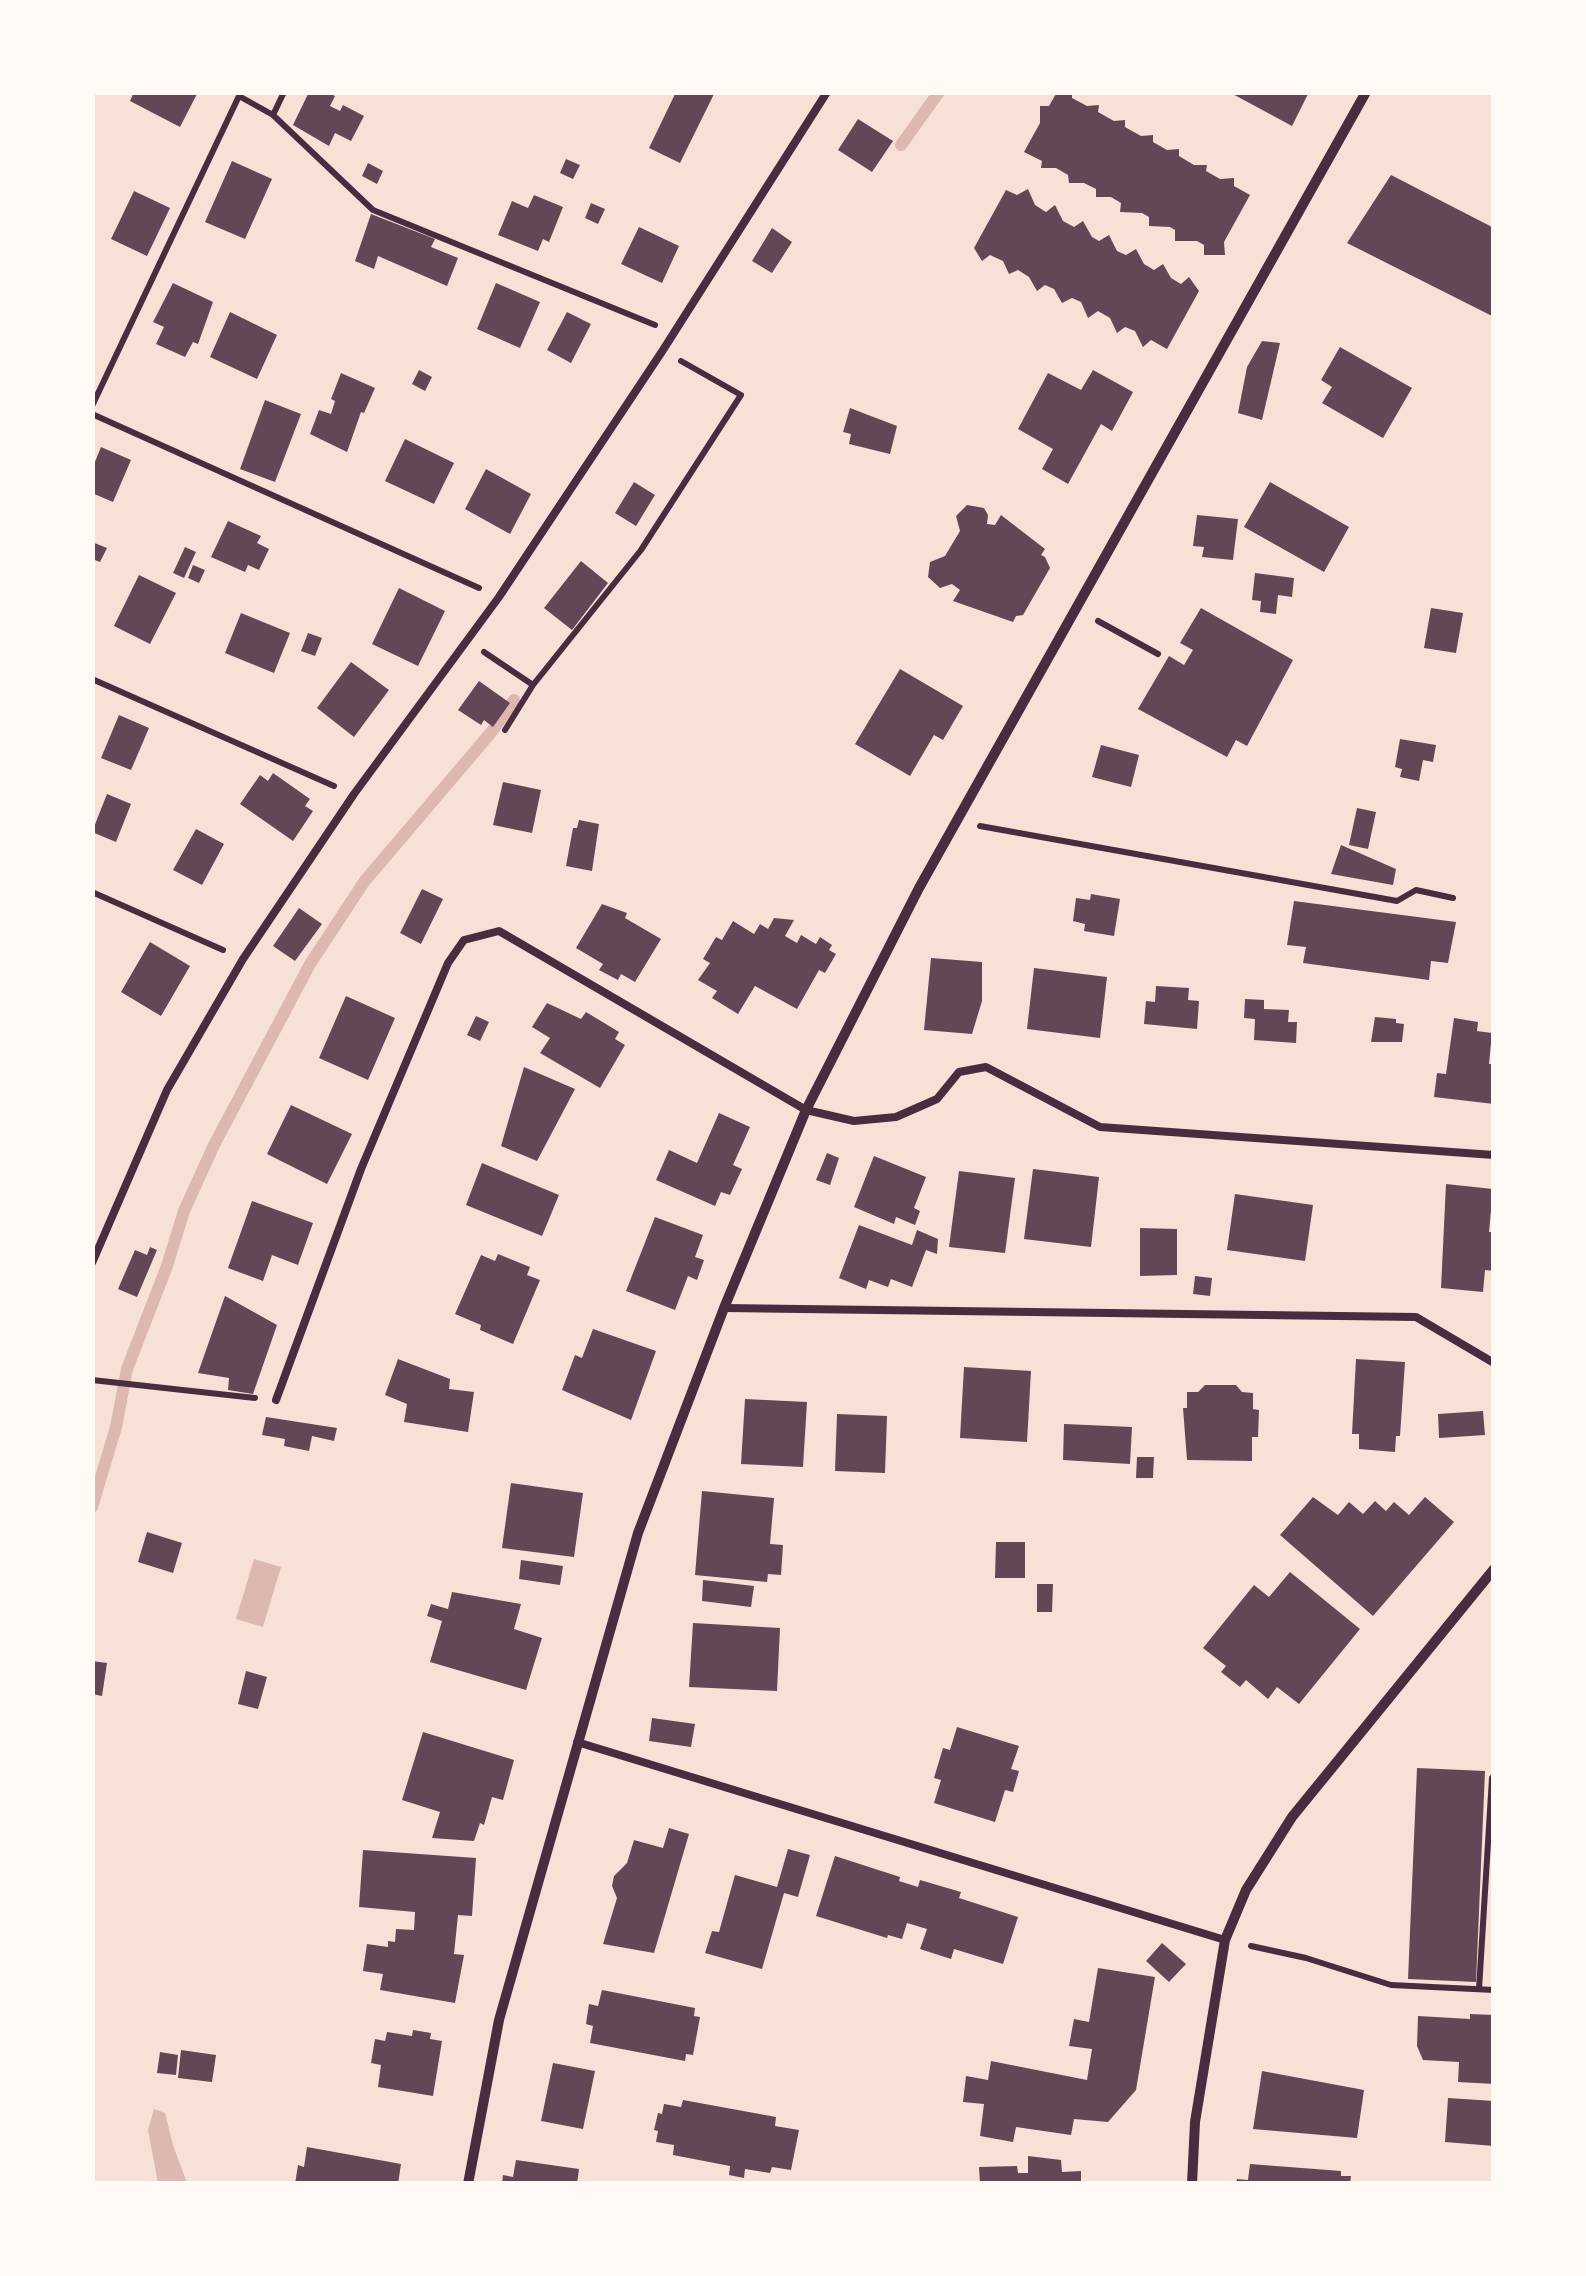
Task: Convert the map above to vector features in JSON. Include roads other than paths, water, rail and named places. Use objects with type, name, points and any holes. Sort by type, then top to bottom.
[{"type":"street","points":[[468,2184],[499,2020],[638,1533],[724,1308],[806,1110],[920,888],[1366,92]]},
{"type":"street","points":[[1192,2184],[1195,2122],[1224,1940],[1246,1890],[1292,1817],[1494,1569]]},
{"type":"lane","points":[[92,1263],[167,1090],[242,958],[354,794],[498,597],[663,350],[827,92]]},
{"type":"lane","points":[[276,1400],[361,1169],[448,963],[464,940],[498,932],[806,1110],[854,1121],[896,1117],[937,1099],[959,1072],[986,1067],[1100,1127],[1494,1155]]},
{"type":"lane","points":[[724,1308],[1416,1316],[1494,1363]]},
{"type":"lane","points":[[577,1742],[1224,1940]]},
{"type":"waterway","points":[[901,145],[939,92]]},
{"type":"waterway","points":[[92,1507],[116,1427],[127,1369],[184,1211],[214,1145],[310,964],[364,882],[514,700]]}]
